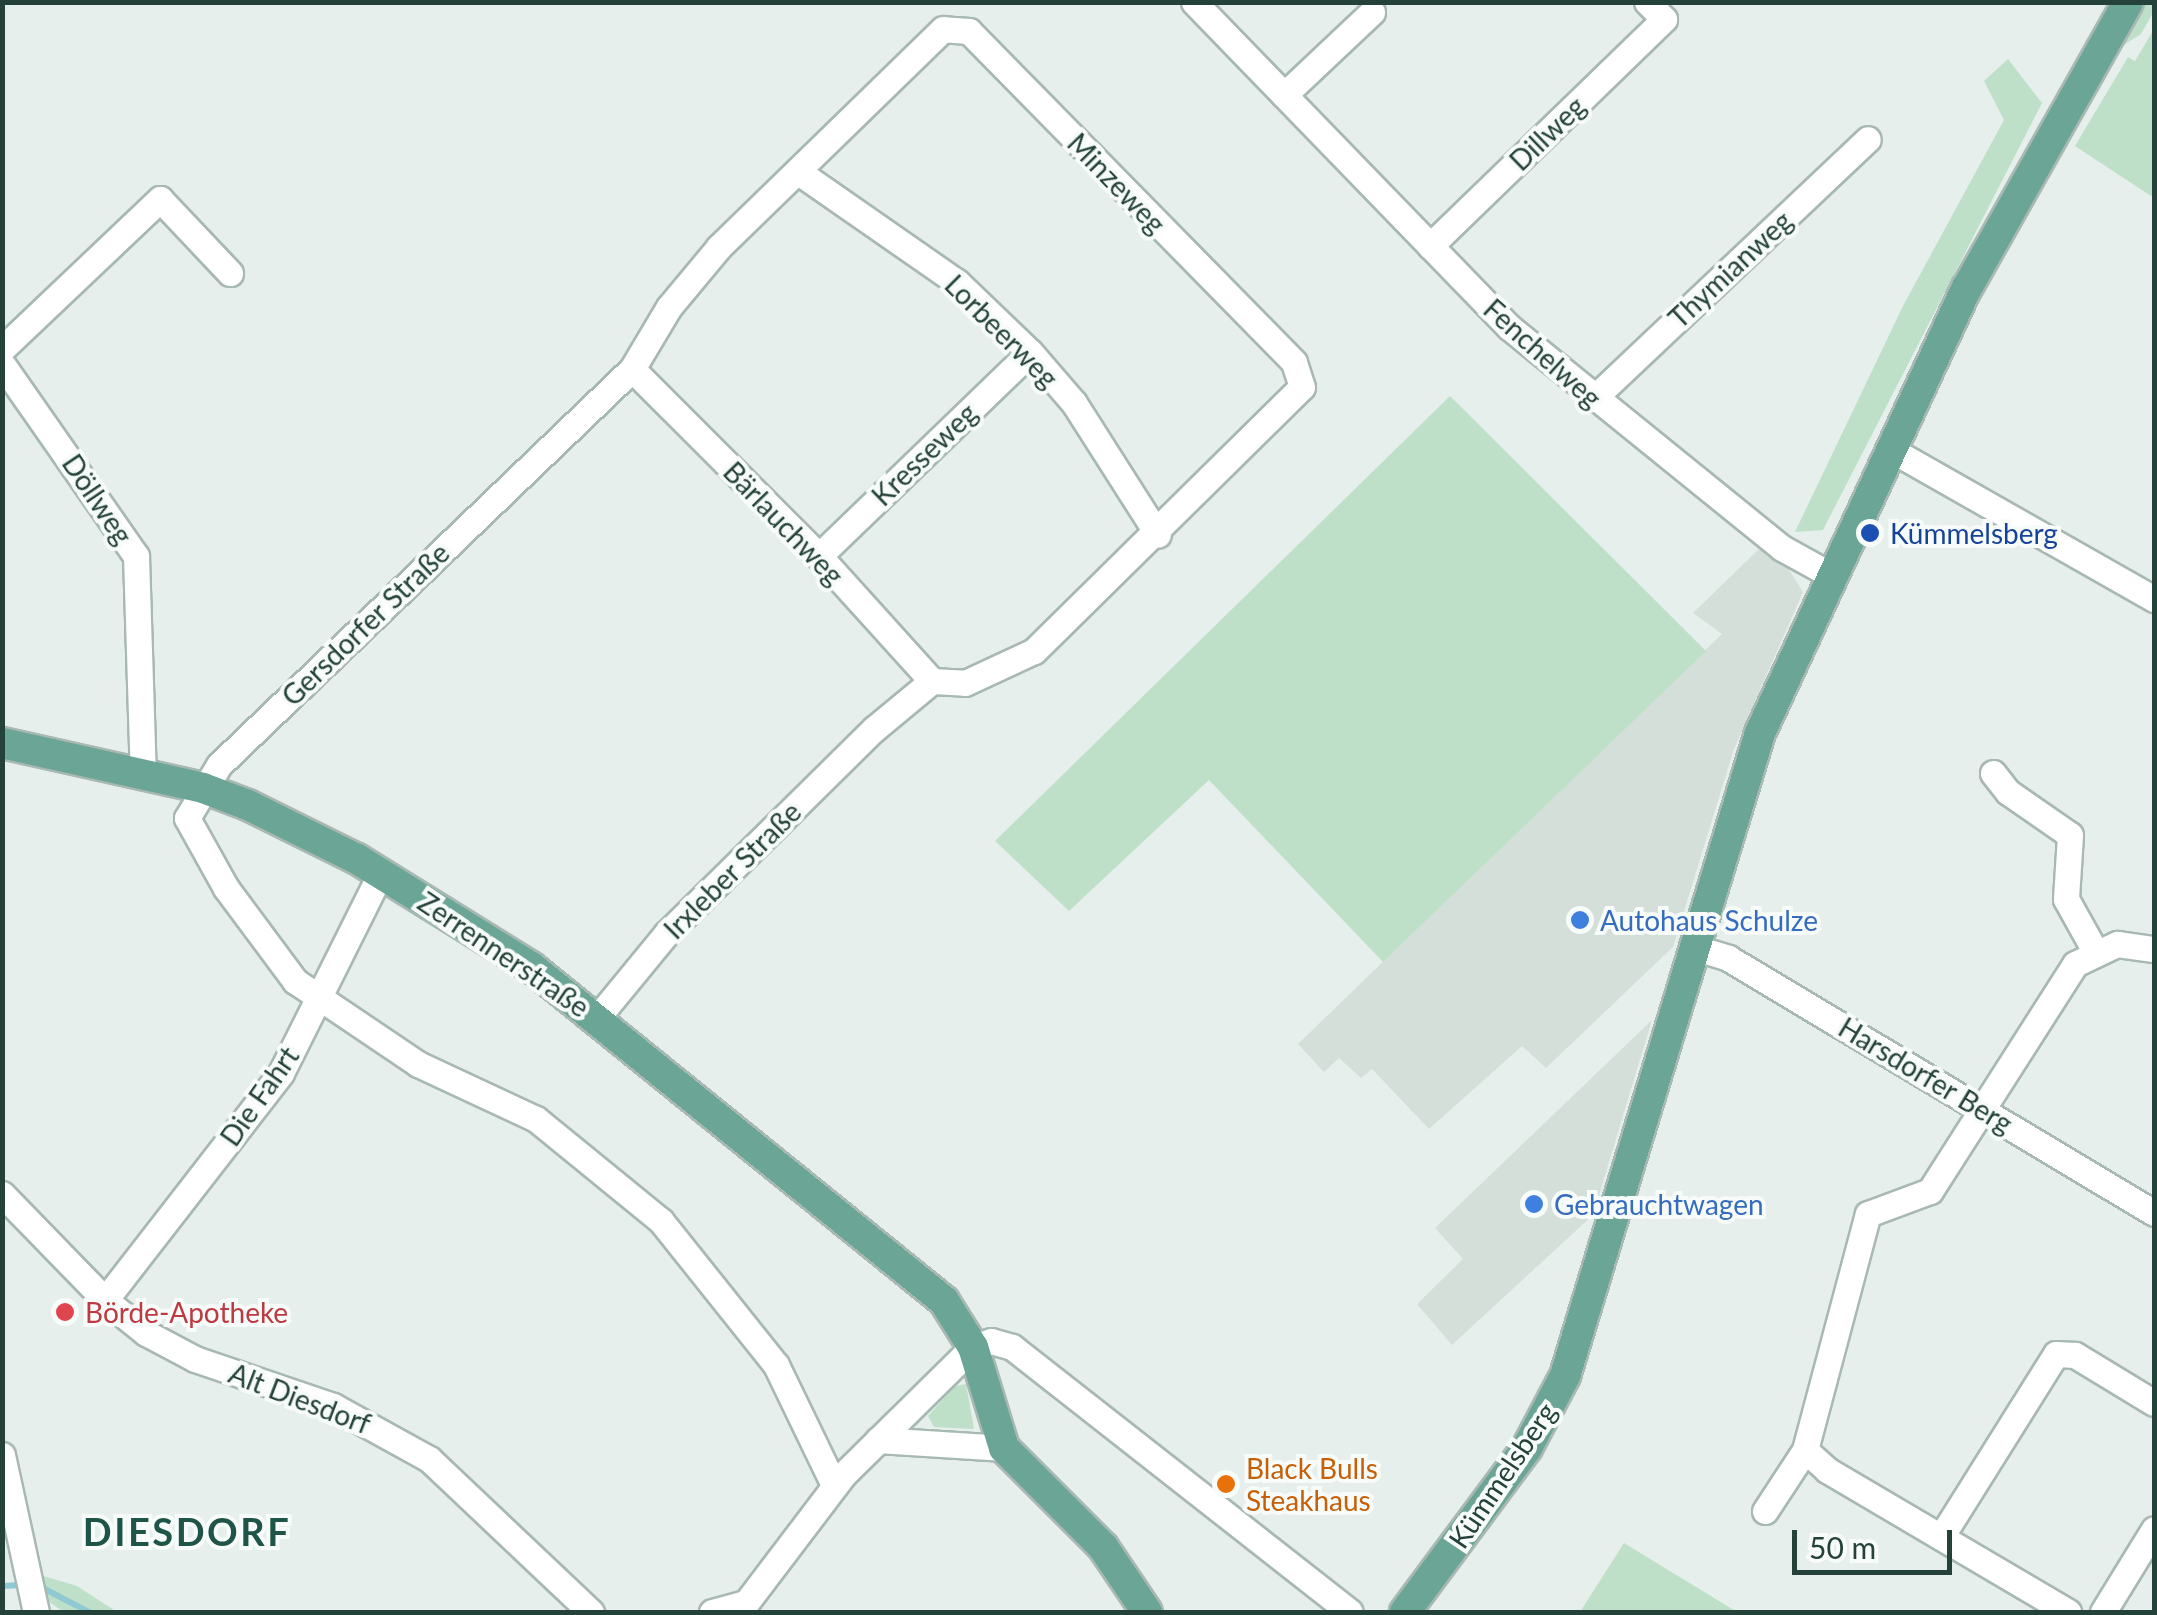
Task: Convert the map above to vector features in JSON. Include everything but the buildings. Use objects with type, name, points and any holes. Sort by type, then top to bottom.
[{"type":"main road","name":"Kümmelsberg","points":[[1405,1612],[1526,1448],[1566,1376],[1749,762],[1890,449],[1997,232],[2128,2]]},
{"type":"main road","name":"Zerrennerstraße","points":[[2,743],[204,788],[381,872],[500,945],[598,1018],[936,1293],[973,1347],[1004,1448]]},
{"type":"main road","points":[[1004,1448],[1094,1536],[1147,1612]]},
{"type":"street","name":"Fenchelweg","points":[[1194,2],[1430,246],[1593,400],[1782,548],[1831,576]]},
{"type":"street","name":"Dillweg","points":[[1430,246],[1664,8]]},
{"type":"street","points":[[1284,95],[1372,12]]},
{"type":"street","name":"Minzeweg","points":[[532,464],[632,369],[670,307],[719,247],[942,29],[970,30],[1294,362],[1302,387],[1158,534],[1034,652],[965,683],[932,681]]},
{"type":"street","name":"Thymianweg","points":[[1593,400],[1868,138]]},
{"type":"street","name":"Lorbeerweg","points":[[800,172],[957,282],[1030,352],[1084,417],[1158,534]]},
{"type":"street","points":[[2,349],[160,199],[230,273]]},
{"type":"street","name":"Kresseweg","points":[[819,556],[1030,352]]},
{"type":"street","name":"Döllweg","points":[[2,364],[136,556],[144,774]]},
{"type":"street","name":"Bärlauchweg","points":[[632,369],[819,556],[932,681]]},
{"type":"street","points":[[1890,449],[2154,599]]},
{"type":"street","name":"Gersdorfer Straße","points":[[204,788],[219,765],[532,464]]},
{"type":"street","name":"Irxleber Straße","points":[[598,1018],[666,934],[874,728],[932,681]]},
{"type":"street","points":[[1992,774],[2008,792],[2070,835],[2066,900],[2095,951]]},
{"type":"street","points":[[204,788],[188,816],[194,834],[279,965],[320,998],[418,1064],[536,1119],[653,1213],[766,1350],[834,1485]]},
{"type":"street","name":"Die Fahrt","points":[[105,1300],[281,1074],[381,872]]},
{"type":"street","points":[[1766,1510],[1805,1450],[1868,1214],[1927,1194],[2060,981],[2095,951],[2129,943],[2154,949]]},
{"type":"street","name":"Harsdorfer Berg","points":[[1693,948],[1728,958],[2154,1213]]},
{"type":"street","name":"Alt Diesdorf","points":[[2,1194],[105,1300],[195,1359],[333,1406],[429,1459],[591,1612]]},
{"type":"street","points":[[712,1612],[754,1608],[834,1485],[973,1347],[991,1340],[1012,1347],[1350,1612]]},
{"type":"street","points":[[1940,1538],[2056,1354],[2075,1354],[2154,1403]]},
{"type":"street","points":[[878,1440],[1004,1448]]},
{"type":"street","points":[[1805,1450],[1940,1538],[2068,1612]]},
{"type":"street","points":[[2,1456],[34,1608]]},
{"type":"street","points":[[2104,1612],[2154,1530]]},
{"type":"shaded area","points":[[1761,547],[1784,562],[1803,592],[1734,749],[1673,947],[1546,1068],[1522,1046],[1429,1129],[1372,1069],[1361,1078],[1339,1058],[1324,1072],[1298,1044],[1722,634],[1693,613]]},
{"type":"shaded area","points":[[1652,1020],[1593,1215],[1452,1345],[1417,1304],[1463,1259],[1435,1228]]},
{"type":"green space","points":[[2143,3],[2154,3],[2154,11],[2141,34],[2114,51]]},
{"type":"green space","points":[[2154,29],[2154,198],[2075,146],[2128,57],[2135,61]]},
{"type":"green space","points":[[2008,59],[2042,103],[1823,530],[1795,532],[1903,306],[2004,120],[1984,81]]},
{"type":"green space","points":[[1450,396],[1706,651],[1383,962],[1209,780],[1069,911],[995,841]]},
{"type":"green space","points":[[966,1384],[974,1429],[934,1427],[928,1416],[955,1386]]},
{"type":"green space","points":[[1624,1543],[1737,1612],[1580,1612]]},
{"type":"green space","points":[[40,1575],[77,1586],[117,1612],[64,1612],[45,1599]]},
{"type":"waterway","points":[[2,1586],[21,1585]]},
{"type":"waterway","points":[[39,1586],[89,1612]]},
{"type":"place","name":"Kümmelsberg","points":[[1870,533]]},
{"type":"place","name":"Autohaus Schulze","points":[[1580,920]]},
{"type":"place","name":"Gebrauchtwagen","points":[[1534,1204]]},
{"type":"place","name":"Börde-Apotheke","points":[[65,1312]]},
{"type":"place","name":"Black Bulls Steakhaus","points":[[1226,1484]]},
{"type":"district","name":"DIESDORF","points":[[187,1532]]}]
